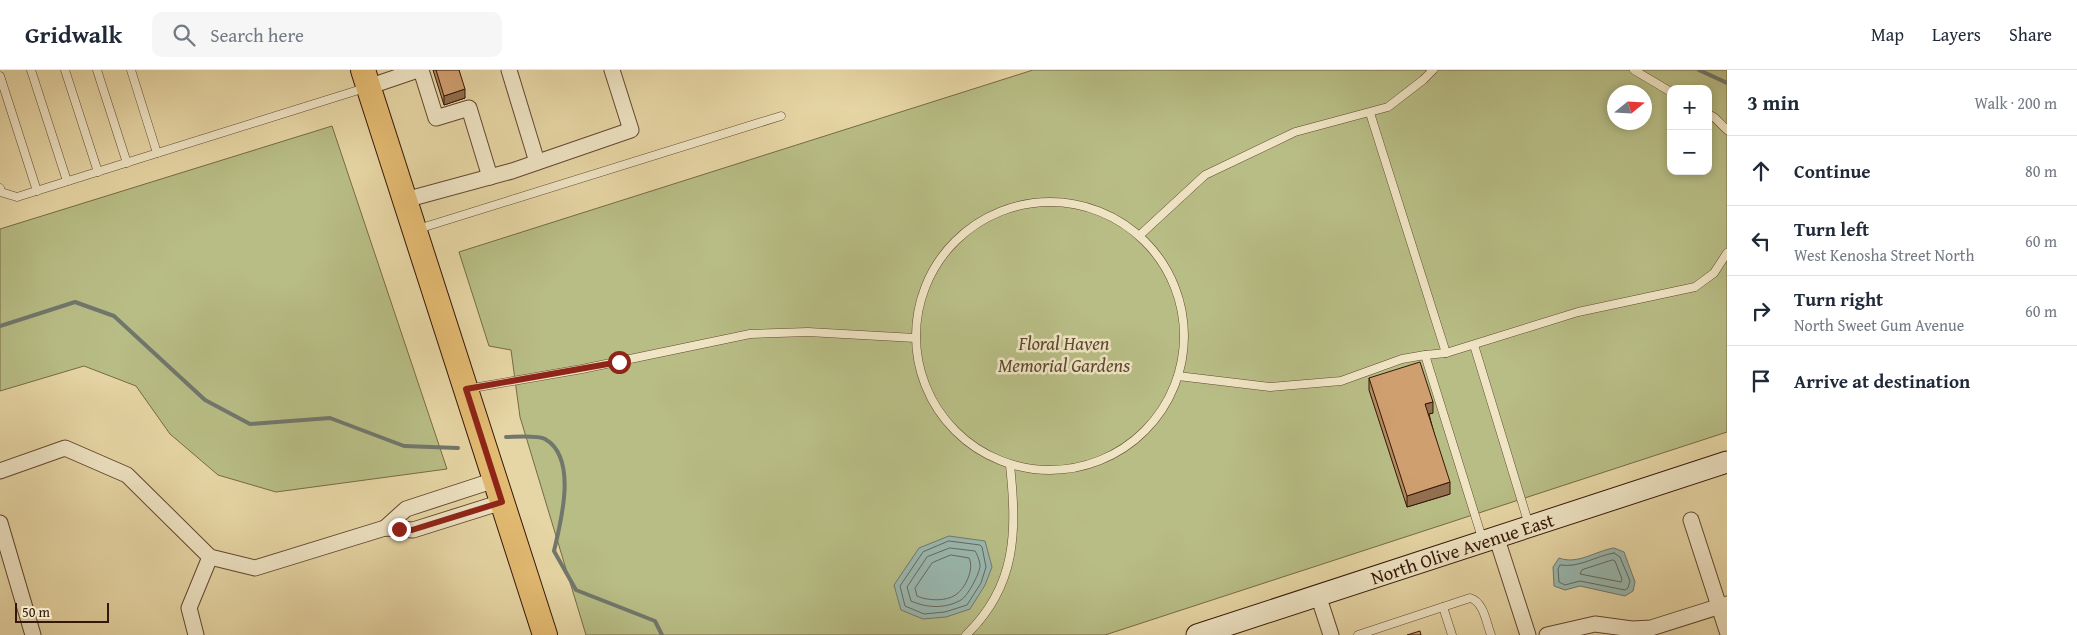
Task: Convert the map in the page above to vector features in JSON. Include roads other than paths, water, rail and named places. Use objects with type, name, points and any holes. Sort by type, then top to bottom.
[{"type":"main road","points":[[365,78],[545,635]]},
{"type":"street","points":[[365,78],[420,70],[436,118],[469,108],[490,177]]},
{"type":"street","points":[[509,70],[538,162]]},
{"type":"street","points":[[405,200],[490,177],[631,130],[612,70]]},
{"type":"street","points":[[0,471],[65,448],[127,475],[210,558],[255,568],[385,528],[412,530],[498,491]]},
{"type":"street","name":"North Olive Avenue East","points":[[1198,635],[1727,462]]},
{"type":"street","points":[[385,528],[406,510],[498,491]]},
{"type":"street","points":[[1691,520],[1723,605],[1727,631]]},
{"type":"street","points":[[0,524],[33,635]]},
{"type":"street","points":[[1489,539],[1528,635]]},
{"type":"street","points":[[196,635],[189,608],[210,558]]},
{"type":"street","points":[[1318,595],[1331,635]]},
{"type":"street","points":[[1598,635],[1613,630],[1669,629],[1723,605]]},
{"type":"street","points":[[1547,635],[1570,633],[1595,624],[1613,630]]},
{"type":"lane","points":[[31,70],[67,182]]},
{"type":"lane","points":[[65,70],[98,172]]},
{"type":"lane","points":[[97,70],[127,163]]},
{"type":"lane","points":[[130,70],[157,153]]},
{"type":"lane","points":[[1140,235],[1205,175],[1295,132],[1388,107],[1433,70]]},
{"type":"lane","points":[[1634,70],[1667,90]]},
{"type":"lane","points":[[0,76],[37,191]]},
{"type":"lane","points":[[0,188],[1,192],[17,197],[67,182],[157,153],[365,78]]},
{"type":"lane","points":[[1370,113],[1446,353]]},
{"type":"lane","points":[[414,230],[781,116]]},
{"type":"lane","points":[[1712,116],[1727,130]]},
{"type":"lane","points":[[1042,201],[1076,204],[1108,214],[1140,235],[1163,264],[1180,302],[1184,342],[1178,376],[1163,409],[1145,432],[1122,450],[1096,463],[1067,470],[1038,471],[1010,465],[972,446],[942,417],[922,380],[915,338],[919,304],[931,272],[951,244],[977,222],[1008,208],[1042,201]]},
{"type":"lane","points":[[1178,376],[1270,387],[1341,381],[1402,359],[1446,353],[1578,312],[1694,287],[1714,273],[1727,253]]},
{"type":"lane","points":[[466,389],[582,370],[750,334],[808,332],[915,338]]},
{"type":"lane","points":[[1474,345],[1529,527]]},
{"type":"lane","points":[[1425,355],[1489,539]]},
{"type":"lane","points":[[966,635],[978,624],[1004,580],[1012,547],[1014,506],[1010,465]]},
{"type":"lane","points":[[1358,635],[1470,598],[1480,604],[1490,635]]},
{"type":"lane","points":[[1443,607],[1452,635]]},
{"type":"water","points":[[949,536],[985,541],[992,567],[985,585],[970,609],[946,617],[923,619],[901,610],[894,585],[919,548]]},
{"type":"water","points":[[1614,548],[1624,552],[1635,582],[1633,591],[1625,596],[1580,586],[1565,590],[1554,586],[1553,567],[1559,558],[1566,560],[1580,559]]},
{"type":"waterway","points":[[1699,70],[1727,83]]},
{"type":"waterway","points":[[0,326],[75,302],[114,316],[205,400],[250,424],[330,418],[404,446],[458,448]]},
{"type":"waterway","points":[[506,437],[545,439],[555,448],[561,460],[564,475],[563,507],[554,551],[576,590],[655,621],[662,635]]},
{"type":"park label","name":"Floral Haven Memorial Gardens","points":[[1064,354]]}]
